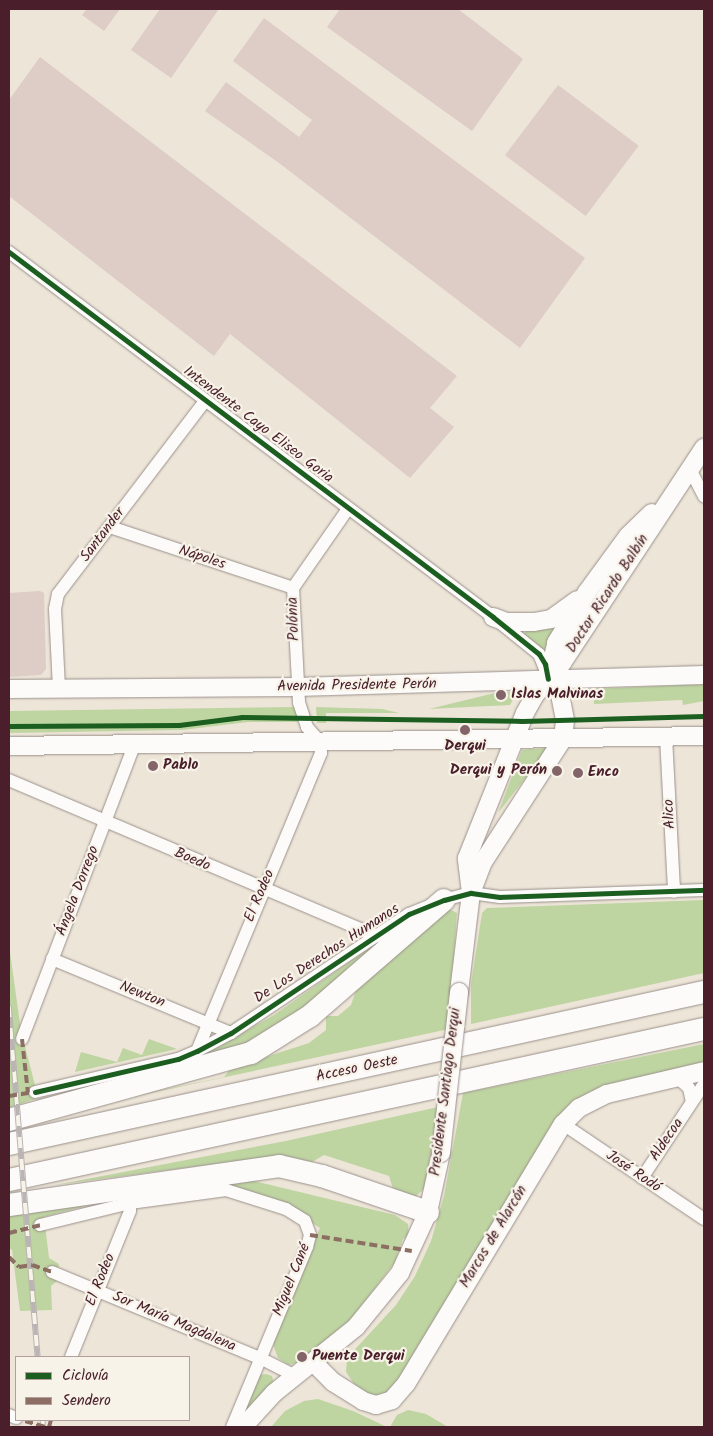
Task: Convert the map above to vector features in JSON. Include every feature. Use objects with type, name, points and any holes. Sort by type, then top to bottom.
[{"type":"highway","points":[[9,1120],[251,1054],[310,1016],[444,900]]},
{"type":"highway","name":"Acceso Oeste","points":[[9,1144],[704,992]]},
{"type":"highway","points":[[9,1180],[704,1029]]},
{"type":"highway","points":[[9,1204],[280,1166],[322,1176],[428,1212]]},
{"type":"main road","name":"Doctor Ricardo Balbín","points":[[514,740],[529,707],[548,679],[562,663],[704,448]]},
{"type":"main road","points":[[563,739],[565,720],[560,695],[548,679],[556,643],[587,592],[628,536],[675,491]]},
{"type":"main road","points":[[493,617],[519,623],[551,619],[587,592]]},
{"type":"main road","name":"Avenida Presidente Perón","points":[[9,689],[297,687],[704,675]]},
{"type":"main road","points":[[9,746],[704,736]]},
{"type":"main road","name":"Presidente Santiago Derqui","points":[[471,893],[490,848],[563,739]]},
{"type":"main road","name":"Presidente Santiago Derqui","points":[[242,1427],[260,1407],[314,1363],[379,1302],[400,1273],[428,1212],[441,1153],[471,893],[467,858],[514,740]]},
{"type":"main road","name":"Marcos de Alarcón","points":[[314,1363],[333,1382],[362,1401],[376,1404],[398,1395],[563,1124],[592,1100],[704,1071]]},
{"type":"street","name":"Intendente Cayo Eliseo Goria","points":[[9,252],[493,617],[539,654],[548,679]]},
{"type":"street","name":"Santander","points":[[59,688],[55,601],[205,401]]},
{"type":"street","points":[[690,469],[704,497]]},
{"type":"street","name":"Polónia","points":[[320,742],[303,718],[297,687],[293,588],[348,509]]},
{"type":"street","name":"Nápoles","points":[[110,527],[293,588]]},
{"type":"street","name":"Alico","points":[[666,737],[674,892]]},
{"type":"street","name":"El Rodeo","points":[[197,1051],[321,753],[320,742]]},
{"type":"street","name":"Ángela Dorrego","points":[[22,1039],[135,744]]},
{"type":"street","name":"Boedo","points":[[9,780],[263,890],[377,936]]},
{"type":"street","name":"De Los Derechos Humanos","points":[[35,1092],[169,1061],[197,1051],[231,1033],[409,914],[444,900],[471,893],[500,897],[704,890]]},
{"type":"street","name":"Newton","points":[[52,959],[231,1033]]},
{"type":"street","name":"Aldecoa","points":[[677,1077],[688,1088],[692,1102]]},
{"type":"street","name":"Aldecoa","points":[[642,1178],[704,1084]]},
{"type":"street","name":"José Rodó","points":[[563,1124],[704,1219]]},
{"type":"street","name":"Miguel Cané","points":[[40,1225],[130,1202],[226,1190],[286,1209],[309,1226],[307,1247],[232,1427]]},
{"type":"street","name":"El Rodeo","points":[[71,1356],[130,1211],[130,1202]]},
{"type":"street","name":"Sor María Magdalena","points":[[52,1272],[260,1358],[296,1376]]},
{"type":"green space","points":[[566,618],[544,650],[524,634],[527,630]]},
{"type":"green space","points":[[704,684],[704,701],[683,705],[682,700],[594,704],[593,689]]},
{"type":"green space","points":[[499,692],[517,692],[510,705],[429,709]]},
{"type":"green space","points":[[297,707],[298,722],[248,722],[182,730],[9,733],[9,711]]},
{"type":"green space","points":[[316,707],[382,709],[399,713],[326,713],[326,723],[317,723]]},
{"type":"green space","points":[[546,748],[547,751],[498,813],[522,750]]},
{"type":"green space","points":[[704,900],[704,973],[471,1024],[471,984],[482,913],[487,908]]},
{"type":"green space","points":[[449,909],[457,913],[449,1029],[34,1118],[32,1117],[224,1077],[231,1068],[309,1043],[326,1030],[326,1016],[338,1016],[351,1005],[357,987]]},
{"type":"green space","points":[[389,934],[287,1022],[250,1044],[200,1057],[274,1015]]},
{"type":"green space","points":[[9,945],[21,1031],[36,1089],[35,1099],[9,1108]]},
{"type":"green space","points":[[149,1039],[177,1049],[75,1072],[81,1052],[117,1062],[123,1048],[142,1055]]},
{"type":"green space","points":[[704,1044],[704,1066],[583,1099],[399,1388],[380,1399],[360,1393],[346,1372],[347,1358],[396,1305],[415,1276],[431,1241],[444,1196],[463,1093]]},
{"type":"green space","points":[[438,1107],[425,1188],[415,1197],[393,1189],[389,1176],[324,1155],[312,1162],[275,1156],[55,1185],[286,1141]]},
{"type":"green space","points":[[250,1180],[395,1215],[408,1224],[409,1235],[403,1239],[395,1262],[352,1318],[322,1346],[299,1362],[289,1365],[278,1358],[272,1342],[320,1228],[281,1203],[226,1184]]},
{"type":"green space","points":[[119,1197],[44,1217],[49,1258],[59,1264],[57,1281],[51,1286],[52,1310],[20,1311],[12,1250],[9,1248],[9,1212]]},
{"type":"green space","points":[[266,1374],[272,1376],[274,1384],[245,1412],[259,1375]]},
{"type":"green space","points":[[318,1399],[353,1411],[387,1427],[271,1427],[285,1411],[304,1401]]},
{"type":"green space","points":[[408,1410],[426,1414],[448,1427],[390,1427],[397,1415]]},
{"type":"building","points":[[87,9],[120,9],[104,31],[82,15]]},
{"type":"building","points":[[160,9],[219,9],[171,78],[131,50]]},
{"type":"building","points":[[340,9],[458,9],[523,59],[472,131],[327,27]]},
{"type":"building","points":[[264,18],[585,258],[520,348],[279,163],[205,111],[226,82],[299,137],[312,120],[233,61]]},
{"type":"building","points":[[40,57],[457,376],[430,408],[454,427],[410,478],[230,334],[214,356],[9,196],[9,100]]},
{"type":"building","points":[[558,85],[639,146],[586,216],[505,155]]},
{"type":"building","points":[[40,591],[44,593],[46,669],[41,675],[9,677],[9,593]]},
{"type":"railway","points":[[9,1006],[38,1356]]},
{"type":"railway","points":[[43,1421],[43,1427]]},
{"type":"marked path","points":[[22,1039],[28,1093]]},
{"type":"marked path","points":[[9,1096],[33,1092]]},
{"type":"marked path","points":[[9,1233],[40,1225]]},
{"type":"marked path","points":[[310,1235],[412,1251]]},
{"type":"marked path","points":[[9,1257],[19,1267],[32,1265],[52,1272]]},
{"type":"marked path","points":[[25,1421],[46,1427]]},
{"type":"marked path","points":[[49,1427],[51,1421]]},
{"type":"cycle path","points":[[9,252],[493,617],[539,654],[545,664],[548,679]]},
{"type":"cycle path","points":[[9,726],[179,725],[242,717],[522,721],[704,716]]},
{"type":"cycle path","points":[[35,1092],[178,1059],[197,1051],[231,1033],[409,914],[444,900],[471,893],[500,897],[704,890]]},
{"type":"place","name":"Islas Malvinas","points":[[501,695]]},
{"type":"place","name":"Derqui","points":[[465,730]]},
{"type":"place","name":"Pablo","points":[[153,766]]},
{"type":"place","name":"Derqui y Perón","points":[[557,771]]},
{"type":"place","name":"Enco","points":[[578,773]]},
{"type":"place","name":"Puente Derqui","points":[[302,1357]]}]
